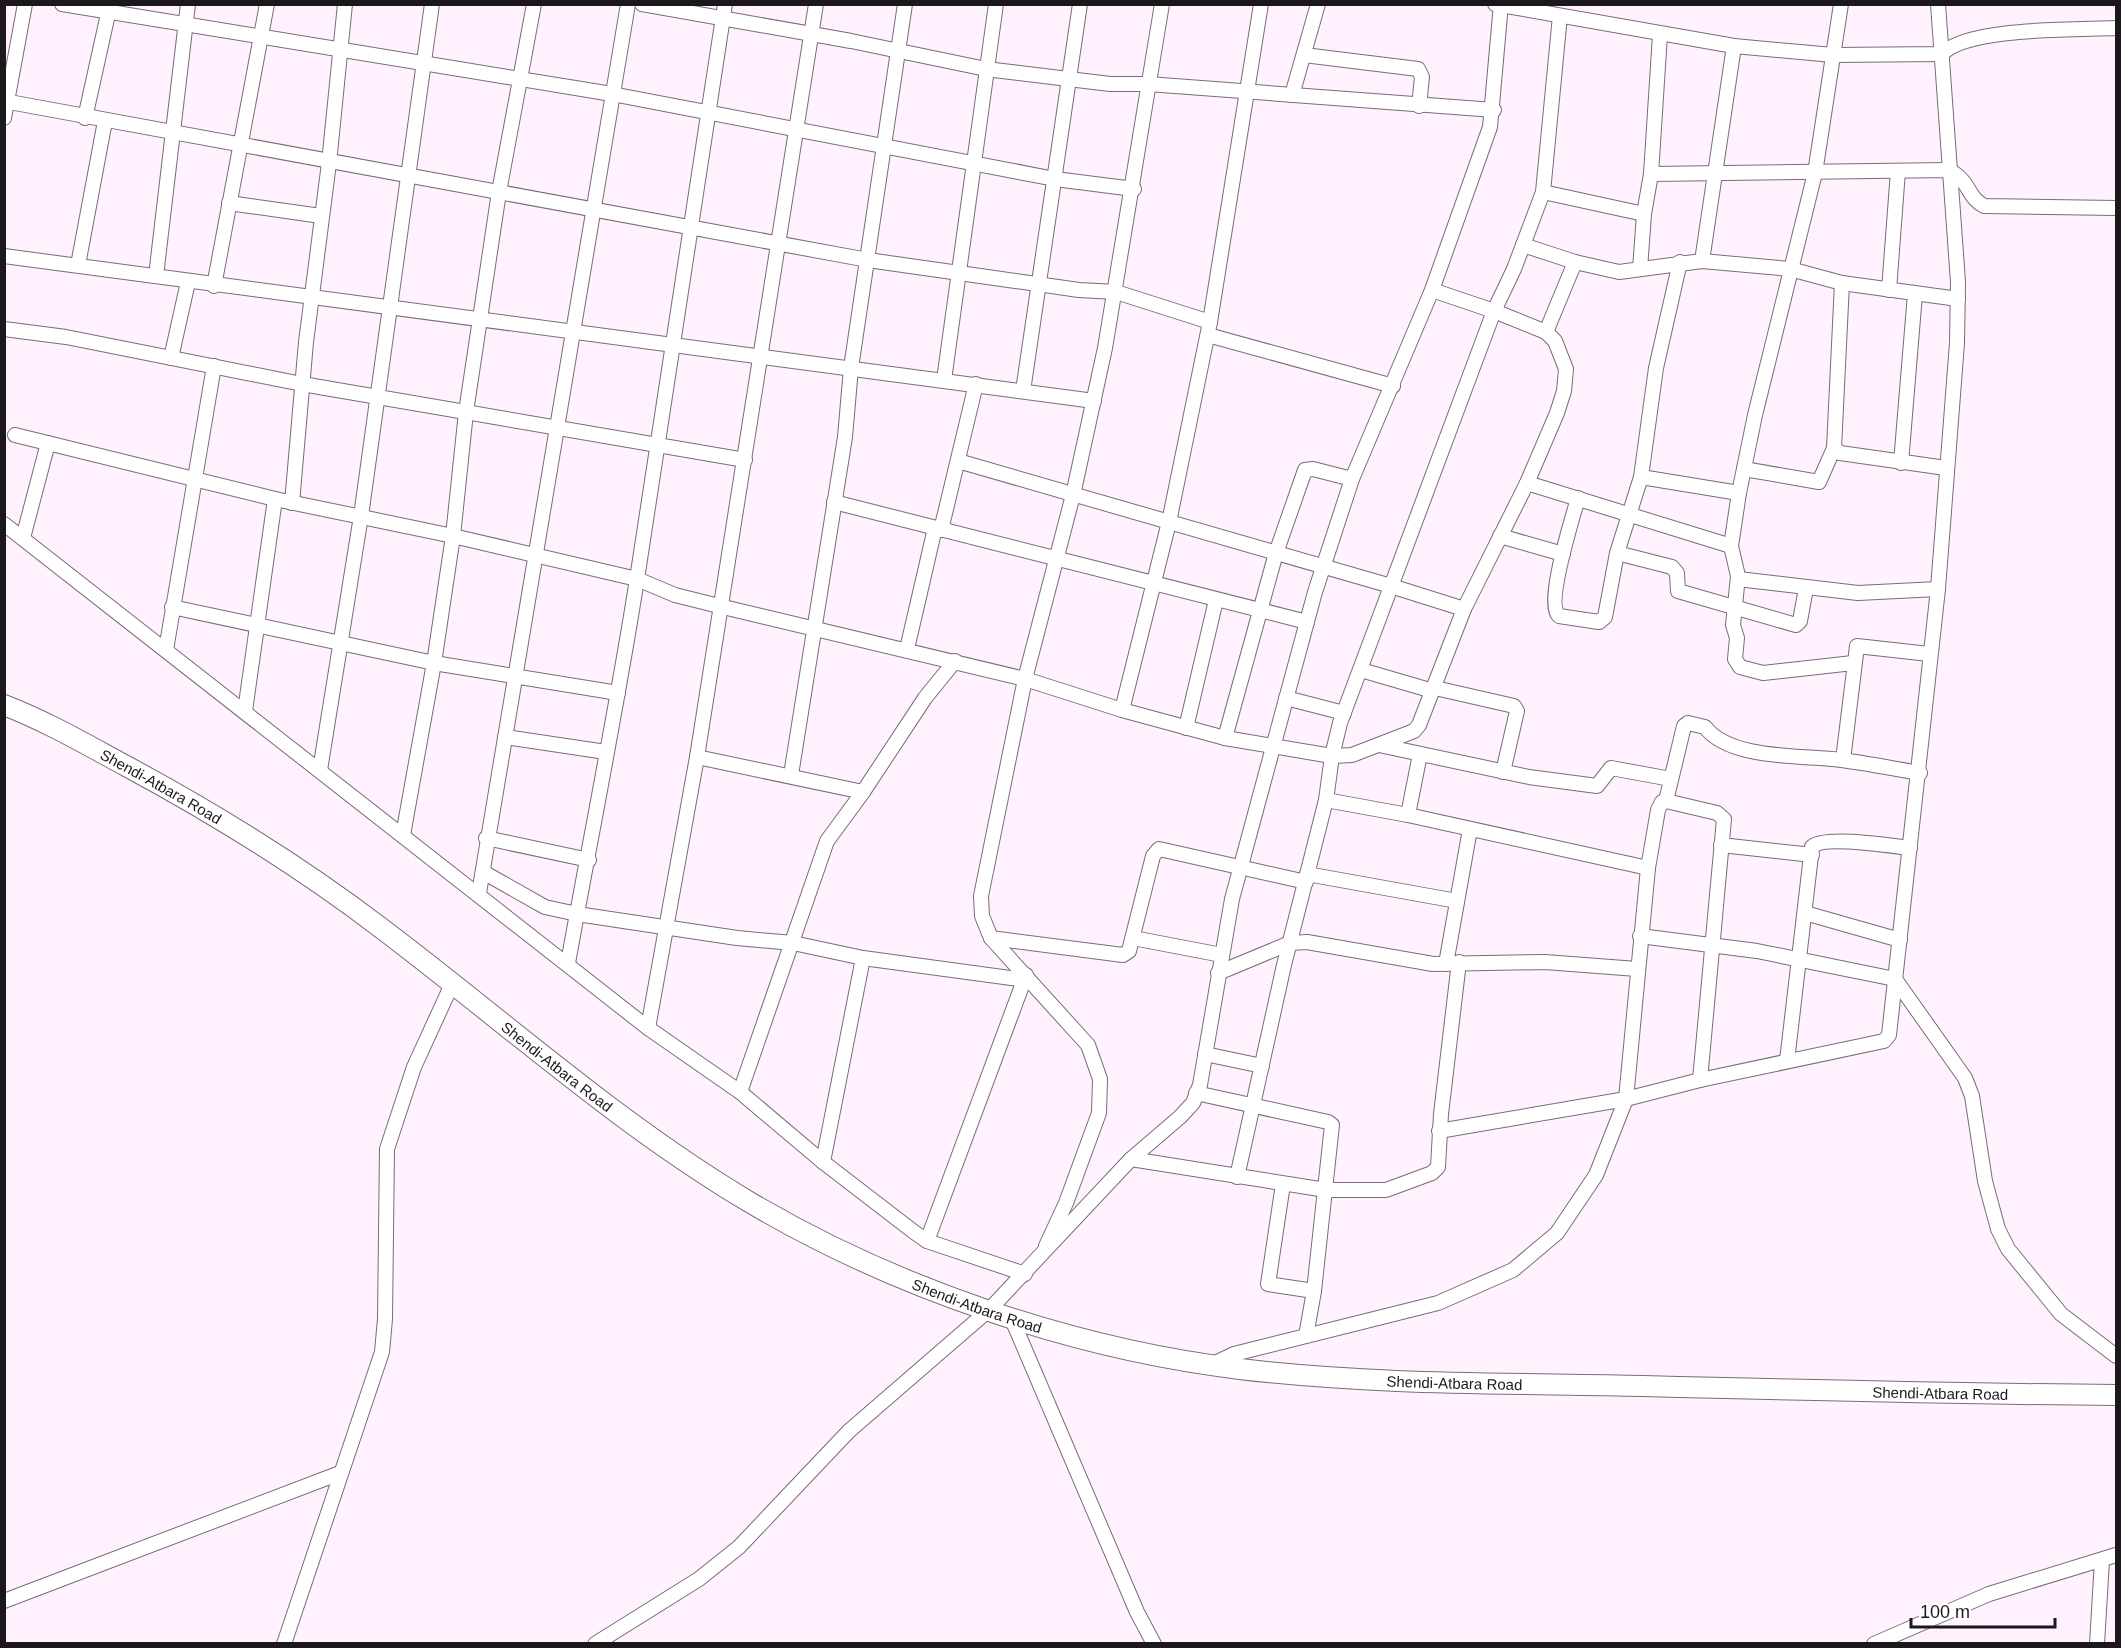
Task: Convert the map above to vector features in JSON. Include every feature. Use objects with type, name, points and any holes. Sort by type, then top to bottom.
[{"type":"highway","name":"Shendi-Atbara Road","points":[[4,705],[47,724],[259,842],[381,928],[567,1075],[746,1201],[845,1254],[920,1285],[1011,1317],[1084,1339],[1213,1364],[1318,1376],[1992,1395],[2116,1395]]},
{"type":"street","points":[[4,118],[26,4]]},
{"type":"street","points":[[62,4],[109,8],[261,38],[521,78],[974,162],[1054,179],[1134,189]]},
{"type":"street","points":[[156,276],[171,133],[188,4]]},
{"type":"street","points":[[214,286],[267,4]]},
{"type":"street","points":[[292,503],[302,384],[329,163],[345,4]]},
{"type":"street","points":[[320,770],[361,516],[410,178],[432,4]]},
{"type":"street","points":[[403,834],[434,663],[453,536],[466,411],[499,192],[534,4]]},
{"type":"street","points":[[479,893],[486,838],[536,556],[571,331],[628,4]]},
{"type":"street","points":[[642,4],[898,50],[986,69],[1068,80],[1494,110]]},
{"type":"street","points":[[568,963],[589,860],[637,579],[689,227],[725,4]]},
{"type":"street","points":[[648,1028],[697,757],[719,606],[745,460],[759,357],[780,242],[816,4]]},
{"type":"street","points":[[791,775],[845,437],[851,368],[905,4]]},
{"type":"street","points":[[944,380],[996,4]]},
{"type":"street","points":[[1023,391],[1080,4]]},
{"type":"street","points":[[1039,1259],[1066,1203],[1099,1113],[1100,1079],[1088,1045],[991,938],[982,916],[981,896],[1025,679],[1073,495],[1094,401],[1134,189],[1148,84],[1162,4]]},
{"type":"street","points":[[1122,710],[1169,522],[1208,328],[1261,4]]},
{"type":"street","points":[[1292,95],[1318,4]]},
{"type":"street","points":[[1841,4],[1815,173],[1790,269],[1744,469],[1731,546],[1738,579],[1733,608],[1737,642],[1735,660],[1740,667],[1763,673],[1853,663]]},
{"type":"street","points":[[1439,1131],[1626,1099],[1700,1080],[1884,1041],[1889,1035],[1920,773],[1929,654],[1938,590],[1957,343],[1958,299],[1938,4]]},
{"type":"street","points":[[595,1644],[699,1579],[739,1547],[849,1431],[990,1309],[1131,1159],[1180,1117],[1193,1102],[1200,1085],[1218,973],[1240,867],[1323,567],[1352,479],[1432,290],[1481,156],[1494,110],[1499,5],[1660,35],[1734,46],[1833,55],[1942,54],[1954,43],[2009,33],[2116,28]]},
{"type":"street","points":[[85,118],[109,8]]},
{"type":"street","points":[[1237,1177],[1290,943],[1326,800],[1332,756],[1344,713],[1494,311],[1543,192],[1560,16]]},
{"type":"street","points":[[1640,268],[1644,214],[1651,174],[1660,35]]},
{"type":"street","points":[[1702,261],[1734,46]]},
{"type":"street","points":[[1304,55],[1418,69],[1422,77],[1419,106]]},
{"type":"street","points":[[6,102],[410,178],[780,242],[868,260],[958,274],[1116,292],[1208,328],[1393,386]]},
{"type":"street","points":[[78,265],[105,121]]},
{"type":"street","points":[[1651,174],[1948,170],[1960,176],[1977,202],[1984,206],[2116,208]]},
{"type":"street","points":[[1889,290],[1898,171]]},
{"type":"street","points":[[1543,192],[1644,214]]},
{"type":"street","points":[[229,203],[321,216]]},
{"type":"street","points":[[1523,245],[1575,262],[1619,272],[1680,262],[1702,261],[1790,269],[1842,283],[1958,299]]},
{"type":"street","points":[[4,256],[214,286],[391,307],[1094,401]]},
{"type":"street","points":[[1546,332],[1575,262]]},
{"type":"street","points":[[1578,498],[1563,554],[1556,613],[1599,622],[1605,616],[1617,553],[1641,477],[1656,368],[1680,262]]},
{"type":"street","points":[[171,358],[188,282]]},
{"type":"street","points":[[1744,469],[1819,482],[1834,448],[1842,283]]},
{"type":"street","points":[[15,435],[275,500],[453,536],[637,579],[675,595],[1025,679],[1122,710],[1225,738],[1332,756],[1352,755],[1414,731],[1419,724],[1464,609],[1527,483],[1564,391],[1566,369],[1555,341],[1546,332],[1432,290]]},
{"type":"street","points":[[1900,463],[1915,294]]},
{"type":"street","points":[[4,329],[302,384],[745,460]]},
{"type":"street","points":[[166,650],[213,366]]},
{"type":"street","points":[[907,649],[976,384]]},
{"type":"street","points":[[23,538],[48,443]]},
{"type":"street","points":[[1834,448],[1840,453],[1946,468]]},
{"type":"street","points":[[958,460],[1464,609]]},
{"type":"street","points":[[1225,738],[1262,612],[1276,553],[1305,470],[1313,469],[1352,479]]},
{"type":"street","points":[[1641,477],[1739,493]]},
{"type":"street","points":[[1527,483],[1731,546]]},
{"type":"street","points":[[245,711],[275,500]]},
{"type":"street","points":[[834,502],[1056,556],[1216,600],[1307,622]]},
{"type":"street","points":[[4,524],[479,893],[648,1028],[740,1092],[823,1162],[927,1241],[1025,1274]]},
{"type":"street","points":[[1500,536],[1563,554]]},
{"type":"street","points":[[1617,553],[1672,567],[1677,573],[1678,591],[1733,608],[1798,624],[1806,588]]},
{"type":"street","points":[[1738,579],[1858,593],[1938,590]]},
{"type":"street","points":[[1186,728],[1216,600]]},
{"type":"street","points":[[172,607],[434,663],[618,693]]},
{"type":"street","points":[[1843,760],[1853,663],[1857,646],[1929,654]]},
{"type":"street","points":[[740,1092],[827,841],[863,792],[925,698],[955,661]]},
{"type":"street","points":[[1361,670],[1514,706],[1516,711],[1503,772]]},
{"type":"street","points":[[1286,698],[1344,713]]},
{"type":"street","points":[[1666,801],[1684,726],[1688,723],[1705,727],[1712,737],[1749,750],[1808,759],[1843,760],[1920,773]]},
{"type":"street","points":[[505,737],[606,753]]},
{"type":"street","points":[[1377,745],[1503,772],[1597,786],[1611,768],[1671,779]]},
{"type":"street","points":[[1408,815],[1420,754]]},
{"type":"street","points":[[697,757],[863,792]]},
{"type":"street","points":[[1326,800],[1408,815],[1648,868]]},
{"type":"street","points":[[1213,1364],[1234,1354],[1438,1303],[1513,1270],[1557,1233],[1596,1175],[1626,1099],[1648,868],[1658,810],[1662,802],[1666,801],[1722,814],[1724,819],[1700,1080]]},
{"type":"street","points":[[1131,1159],[1326,1190],[1386,1190],[1423,1178],[1438,1167],[1457,901],[1470,829]]},
{"type":"street","points":[[486,838],[589,860]]},
{"type":"street","points":[[1787,1061],[1812,847],[1818,842],[1911,848]]},
{"type":"street","points":[[1721,845],[1812,855]]},
{"type":"street","points":[[991,938],[1123,955],[1129,951],[1153,856],[1159,849],[1240,867],[1457,901]]},
{"type":"street","points":[[483,872],[545,907],[577,914],[793,943],[863,958],[1025,978]]},
{"type":"street","points":[[1805,913],[1900,940]]},
{"type":"street","points":[[1640,936],[1713,944],[1799,958],[1894,979],[1965,1078],[1971,1096],[1985,1181],[1998,1229],[2008,1249],[2061,1314],[2116,1356]]},
{"type":"street","points":[[1132,938],[1222,955]]},
{"type":"street","points":[[1218,973],[1290,943],[1319,944],[1452,963],[1545,962],[1637,969]]},
{"type":"street","points":[[823,1162],[863,958]]},
{"type":"street","points":[[927,1241],[1025,978]]},
{"type":"street","points":[[284,1644],[382,1352],[385,1319],[387,1149],[414,1067],[452,984]]},
{"type":"street","points":[[1205,1054],[1262,1066]]},
{"type":"street","points":[[1196,1093],[1328,1122],[1332,1125],[1314,1291],[1306,1336]]},
{"type":"street","points":[[1283,1184],[1268,1284],[1314,1291]]},
{"type":"street","points":[[1011,1317],[1117,1568],[1154,1644]]},
{"type":"street","points":[[4,1601],[340,1473]]},
{"type":"street","points":[[1874,1644],[1989,1594],[2116,1555]]},
{"type":"street","points":[[2097,1644],[2102,1560]]}]
